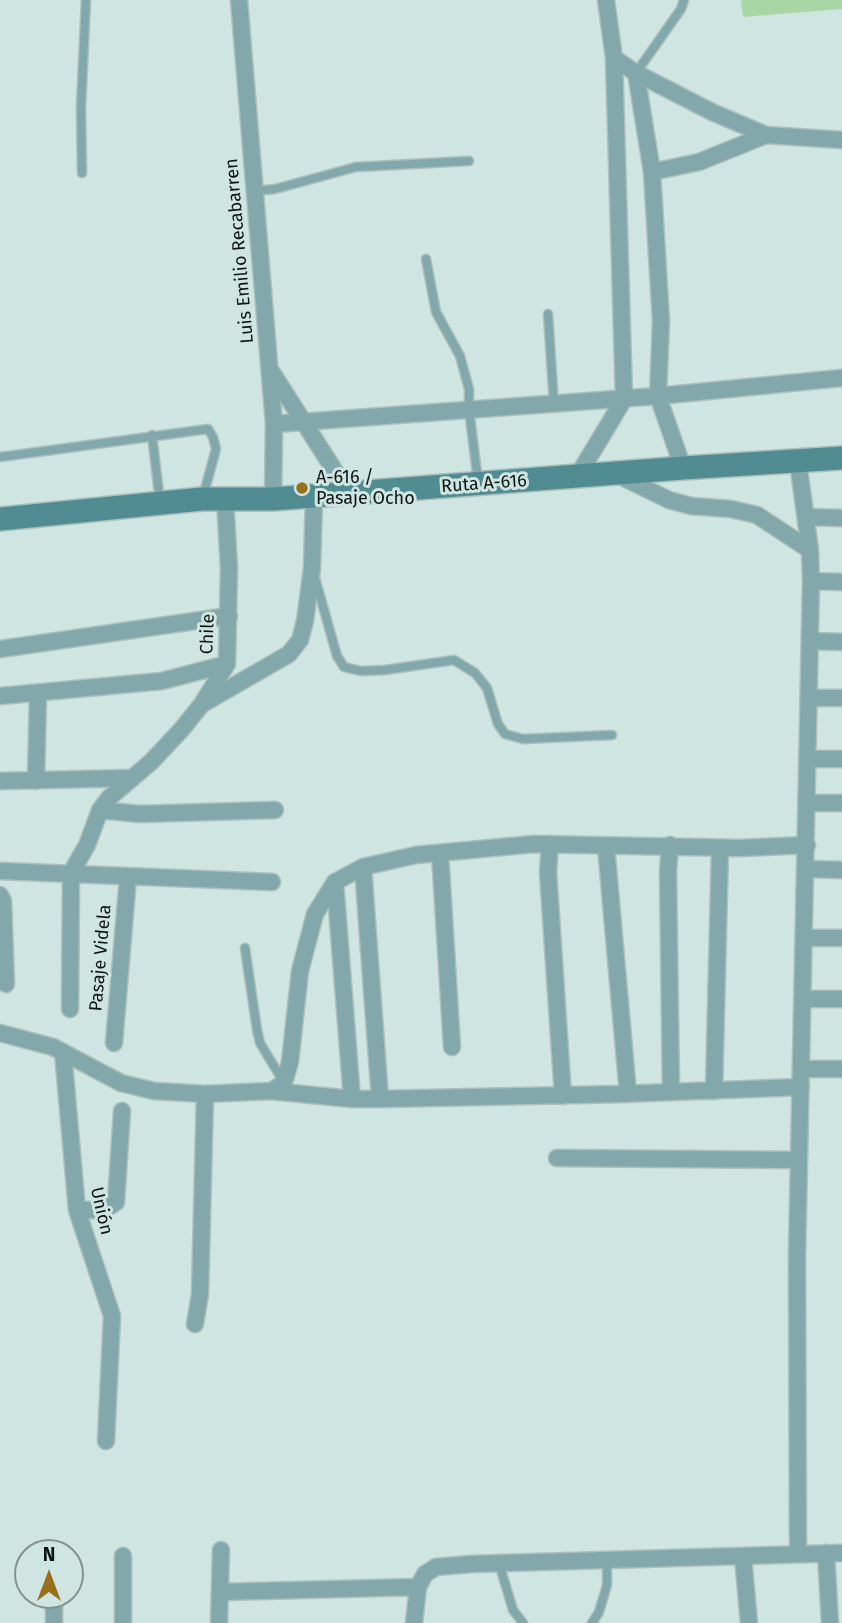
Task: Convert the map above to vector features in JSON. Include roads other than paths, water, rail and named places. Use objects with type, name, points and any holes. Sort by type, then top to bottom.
[{"type":"main road","name":"Ruta A-616","points":[[0,519],[213,499],[273,499],[842,458]]},
{"type":"street","name":"Luis Emilio Recabarren","points":[[239,0],[274,424],[273,499]]},
{"type":"street","points":[[577,477],[624,398],[614,58],[607,0]]},
{"type":"street","points":[[614,58],[636,73],[712,112],[766,135],[842,140]]},
{"type":"street","points":[[636,73],[652,172],[661,321],[657,396],[683,468]]},
{"type":"street","points":[[652,172],[699,162],[766,135]]},
{"type":"street","points":[[269,369],[349,493]]},
{"type":"street","points":[[274,424],[657,396],[842,378]]},
{"type":"street","points":[[798,1554],[797,1255],[811,581],[810,550],[799,462]]},
{"type":"street","points":[[616,474],[668,500],[757,515],[810,550]]},
{"type":"street","points":[[202,704],[289,654],[300,639],[312,568],[314,496]]},
{"type":"street","name":"Chile","points":[[104,804],[151,762],[202,704],[227,664],[229,617],[213,499]]},
{"type":"street","points":[[806,517],[842,518]]},
{"type":"street","points":[[811,581],[842,582]]},
{"type":"street","points":[[0,649],[229,617]]},
{"type":"street","points":[[810,641],[842,642]]},
{"type":"street","points":[[0,696],[162,681],[227,664]]},
{"type":"street","points":[[36,781],[38,694]]},
{"type":"street","points":[[809,698],[842,698]]},
{"type":"street","points":[[808,759],[842,760]]},
{"type":"street","points":[[0,780],[132,778]]},
{"type":"street","points":[[807,803],[842,803]]},
{"type":"street","points":[[70,1009],[71,873],[87,845],[104,804],[140,814],[275,810]]},
{"type":"street","points":[[277,1087],[290,1062],[300,971],[315,914],[335,882],[363,867],[416,855],[550,844],[720,848],[807,845]]},
{"type":"street","points":[[550,844],[548,872],[563,1096]]},
{"type":"street","points":[[670,845],[668,872],[671,1092]]},
{"type":"street","points":[[606,846],[628,1094]]},
{"type":"street","points":[[714,1091],[720,848]]},
{"type":"street","points":[[440,853],[452,1047]]},
{"type":"street","points":[[363,867],[380,1099]]},
{"type":"street","points":[[806,869],[842,870]]},
{"type":"street","points":[[0,871],[272,882]]},
{"type":"street","name":"Pasaje Videla","points":[[114,1043],[128,877]]},
{"type":"street","points":[[335,882],[352,1099]]},
{"type":"street","points":[[0,894],[3,901],[6,984]]},
{"type":"street","points":[[805,938],[842,938]]},
{"type":"street","points":[[803,999],[842,999]]},
{"type":"street","points":[[0,1033],[53,1047],[121,1083],[154,1091],[205,1094],[277,1087],[352,1099],[380,1099],[563,1096],[801,1087]]},
{"type":"street","name":"Unión","points":[[64,1052],[77,1210],[112,1316],[106,1441]]},
{"type":"street","points":[[801,1069],[842,1069]]},
{"type":"street","points":[[195,1324],[200,1294],[205,1094]]},
{"type":"street","points":[[77,1210],[104,1210],[116,1202],[122,1111]]},
{"type":"street","points":[[557,1158],[799,1160]]},
{"type":"street","points":[[219,1623],[221,1550]]},
{"type":"street","points":[[414,1623],[418,1587],[425,1574],[436,1567],[834,1553],[831,1623]]},
{"type":"street","points":[[123,1556],[123,1623]]},
{"type":"street","points":[[743,1557],[749,1623]]},
{"type":"street","points":[[220,1592],[418,1587]]},
{"type":"lane","points":[[82,173],[81,107],[86,0]]},
{"type":"lane","points":[[636,73],[681,9],[684,0]]},
{"type":"lane","points":[[254,191],[275,189],[356,167],[469,161]]},
{"type":"lane","points":[[426,259],[436,312],[460,356],[469,389],[479,484]]},
{"type":"lane","points":[[548,314],[554,404]]},
{"type":"lane","points":[[0,457],[208,429],[214,437],[216,449],[213,499]]},
{"type":"lane","points":[[152,435],[160,504]]},
{"type":"lane","points":[[312,568],[337,656],[344,667],[361,671],[454,660],[475,673],[487,688],[498,723],[505,733],[523,739],[612,735]]},
{"type":"lane","points":[[245,948],[260,1043],[277,1087]]},
{"type":"lane","points":[[592,1623],[599,1612],[607,1585],[607,1561]]},
{"type":"lane","points":[[499,1563],[513,1610],[523,1623]]},
{"type":"place","name":"A-616 / Pasaje Ocho","points":[[302,488]]}]
